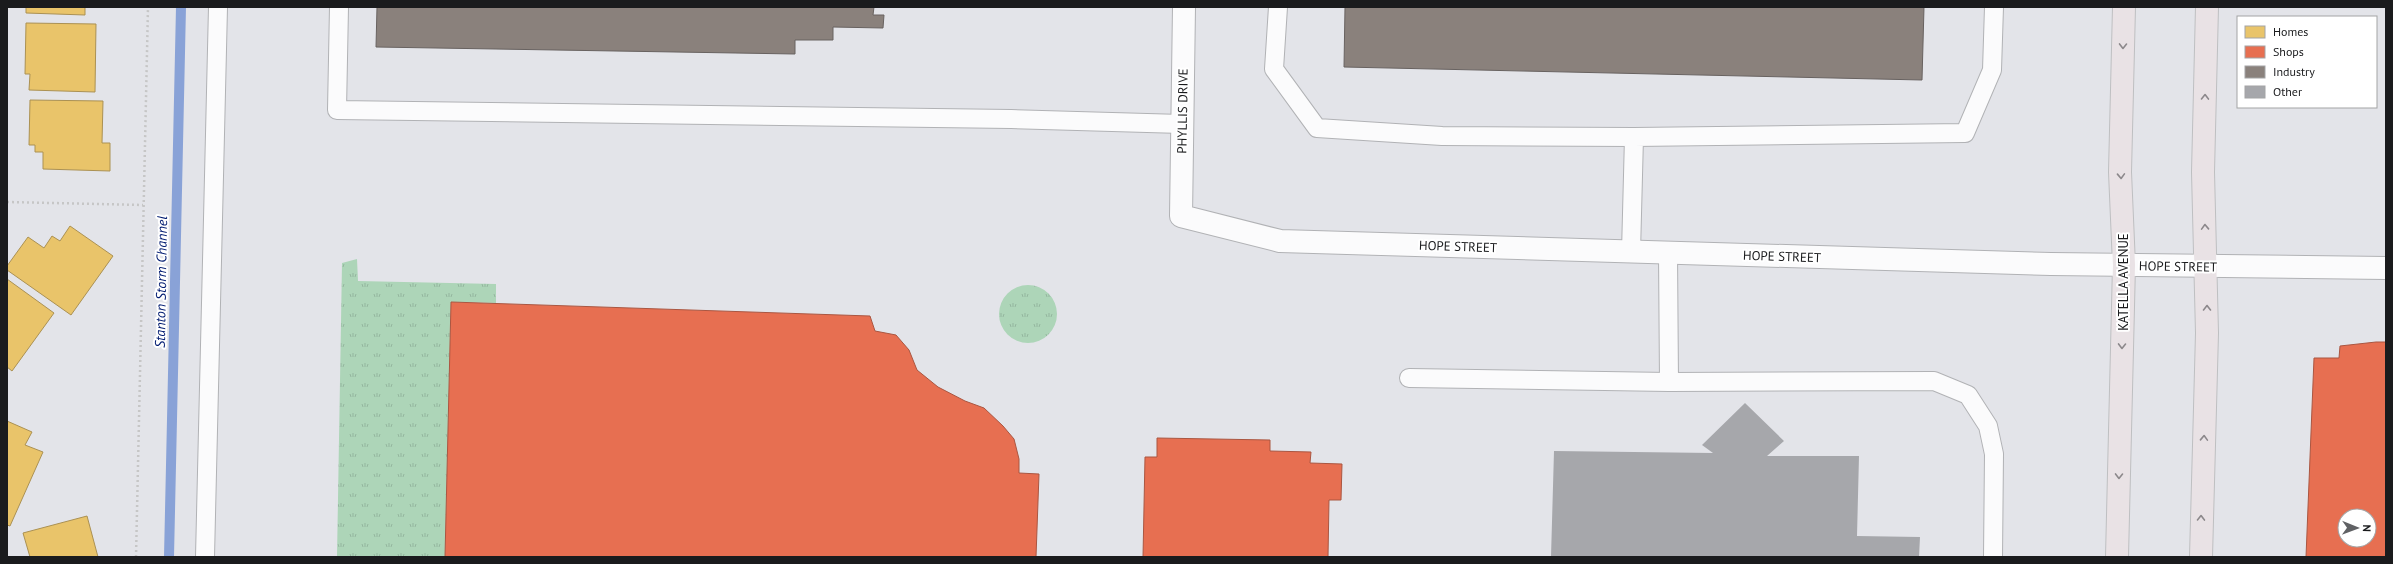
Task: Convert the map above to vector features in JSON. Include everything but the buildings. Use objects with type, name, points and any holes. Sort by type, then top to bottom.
[{"type":"main road","name":"KATELLA AVENUE","points":[[2117,557],[2124,265],[2120,172],[2124,7]]},
{"type":"main road","points":[[2201,557],[2207,266],[2203,172],[2207,7]]},
{"type":"street","name":"PHYLLIS DRIVE","points":[[1181,216],[1184,7]]},
{"type":"street","name":"HOPE STREET","points":[[1181,216],[1280,241],[2124,265],[2386,268]]},
{"type":"lane","points":[[205,557],[218,7]]},
{"type":"lane","points":[[338,7],[337,110],[1011,119],[1182,124]]},
{"type":"lane","points":[[1278,7],[1274,69],[1317,128],[1442,136],[1634,137],[1965,133],[1992,70],[1994,7]]},
{"type":"lane","points":[[1631,252],[1634,137]]},
{"type":"lane","points":[[1668,252],[1669,382]]},
{"type":"lane","points":[[1409,378],[1669,382],[1934,381],[1968,396],[1988,426],[1994,454],[1993,557]]},
{"type":"path","points":[[136,557],[148,7]]},
{"type":"path","points":[[7,202],[143,205]]},
{"type":"green space","points":[[357,259],[358,281],[496,284],[496,303],[451,302],[445,557],[337,557],[342,263]]},
{"type":"green space","points":[[1028,285],[1039,287],[1052,298],[1055,303],[1057,314],[1055,325],[1044,338],[1039,341],[1028,343],[1017,341],[1004,330],[1001,325],[999,314],[1001,303],[1012,290],[1017,287]]},
{"type":"waterway","name":"Stanton Storm Channel","points":[[169,557],[181,7]]}]
